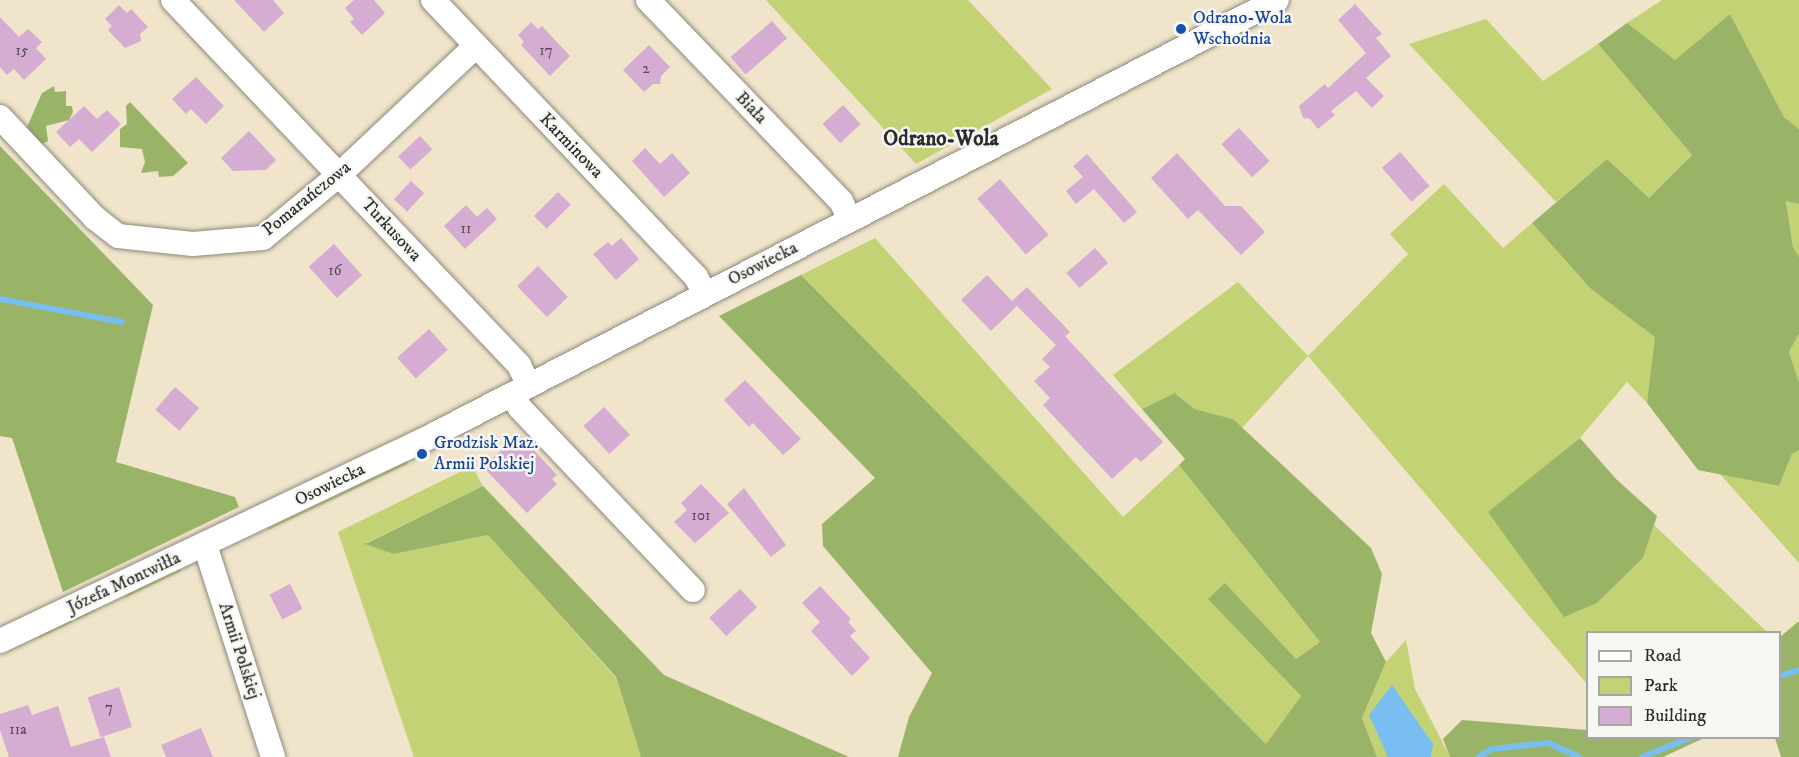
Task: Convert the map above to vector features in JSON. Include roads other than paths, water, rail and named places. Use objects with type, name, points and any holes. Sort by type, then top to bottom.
[{"type":"street","name":"Turkusowa","points":[[173,0],[519,365],[520,408],[693,590]]},
{"type":"street","name":"Karminowa","points":[[433,0],[696,277],[705,294]]},
{"type":"street","name":"Biała","points":[[648,0],[841,201],[850,220]]},
{"type":"street","name":"Osowiecka","points":[[248,525],[521,390],[1277,0]]},
{"type":"street","name":"Pomarańczowa","points":[[0,117],[95,218],[118,236],[193,244],[262,238],[339,175],[476,46]]},
{"type":"street","name":"Józefa Montwiłła","points":[[0,641],[248,525]]},
{"type":"street","name":"Armii Polskiej","points":[[205,545],[273,757]]},
{"type":"water","points":[[1392,685],[1433,744],[1431,757],[1388,757],[1369,715]]},
{"type":"waterway","points":[[0,299],[122,322]]},
{"type":"waterway","points":[[1781,676],[1799,670]]},
{"type":"waterway","points":[[1642,757],[1687,739]]},
{"type":"waterway","points":[[1478,757],[1492,749],[1548,743],[1579,757]]},
{"type":"place","name":"Odrano-Wola Wschodnia","points":[[1181,29]]},
{"type":"place","name":"Grodzisk Maz. Armii Polskiej","points":[[422,454]]},
{"type":"district","name":"Odrano-Wola","points":[[941,139]]}]
